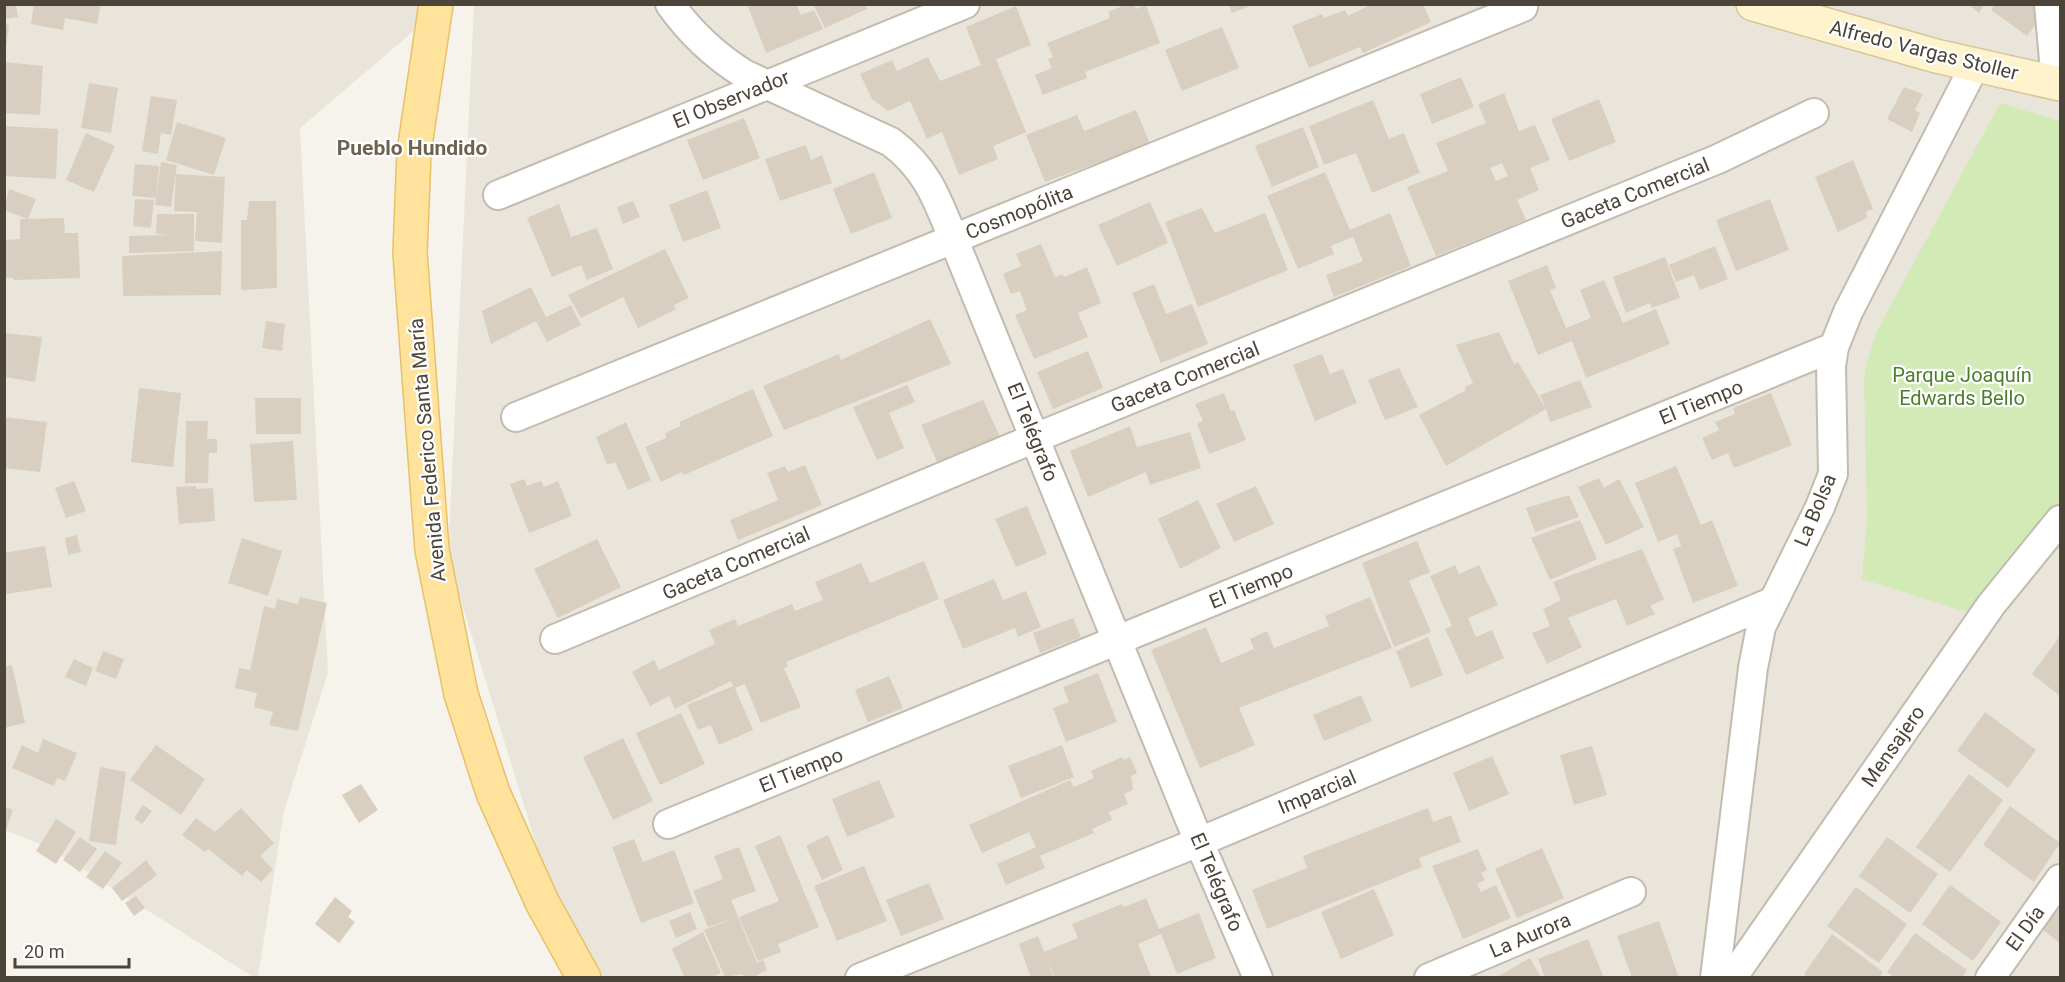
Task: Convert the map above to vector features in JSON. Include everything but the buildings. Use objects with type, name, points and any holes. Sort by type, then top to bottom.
[{"type":"main road","name":"Avenida Federico Santa María","points":[[436,4],[414,152],[410,253],[432,550],[461,694],[493,793],[516,848],[584,978]]},
{"type":"main road","name":"Alfredo Vargas Stoller","points":[[1753,4],[1975,65],[2058,83]]},
{"type":"street","name":"El Telégrafo","points":[[670,4],[703,45],[722,61],[765,84],[874,133],[907,154],[924,173],[953,238],[1199,842],[1258,978]]},
{"type":"street","name":"El Observador","points":[[498,195],[965,4]]},
{"type":"street","points":[[2049,4],[2058,83]]},
{"type":"street","name":"Cosmopólita","points":[[516,417],[1523,7]]},
{"type":"street","name":"La Bolsa","points":[[1715,978],[1753,668],[1761,627],[1820,507],[1833,474],[1830,384],[1834,347],[1848,312],[1975,65]]},
{"type":"street","name":"Gaceta Comercial","points":[[555,639],[1035,438],[1718,159],[1814,113]]},
{"type":"street","name":"El Tiempo","points":[[668,824],[1834,347]]},
{"type":"street","name":"Mensajero","points":[[1732,978],[1991,605],[2061,520]]},
{"type":"street","name":"Imparcial","points":[[860,978],[1199,842],[1772,602]]},
{"type":"street","name":"El Día","points":[[1990,978],[2061,879]]},
{"type":"street","name":"La Aurora","points":[[1429,978],[1631,892]]},
{"type":"shaded area","points":[[4,5],[444,5],[300,128],[328,673],[284,811],[258,977],[253,977],[49,848],[5,830]]},
{"type":"shaded area","points":[[474,5],[2060,5],[2060,977],[594,977],[543,867],[448,558]]},
{"type":"green space","name":"Parque Joaquín Edwards Bello","points":[[2000,103],[2060,121],[2060,502],[1966,612],[1862,579],[1867,520],[1864,378],[1877,331]]},
{"type":"district","name":"Pueblo Hundido","points":[[412,148]]}]
